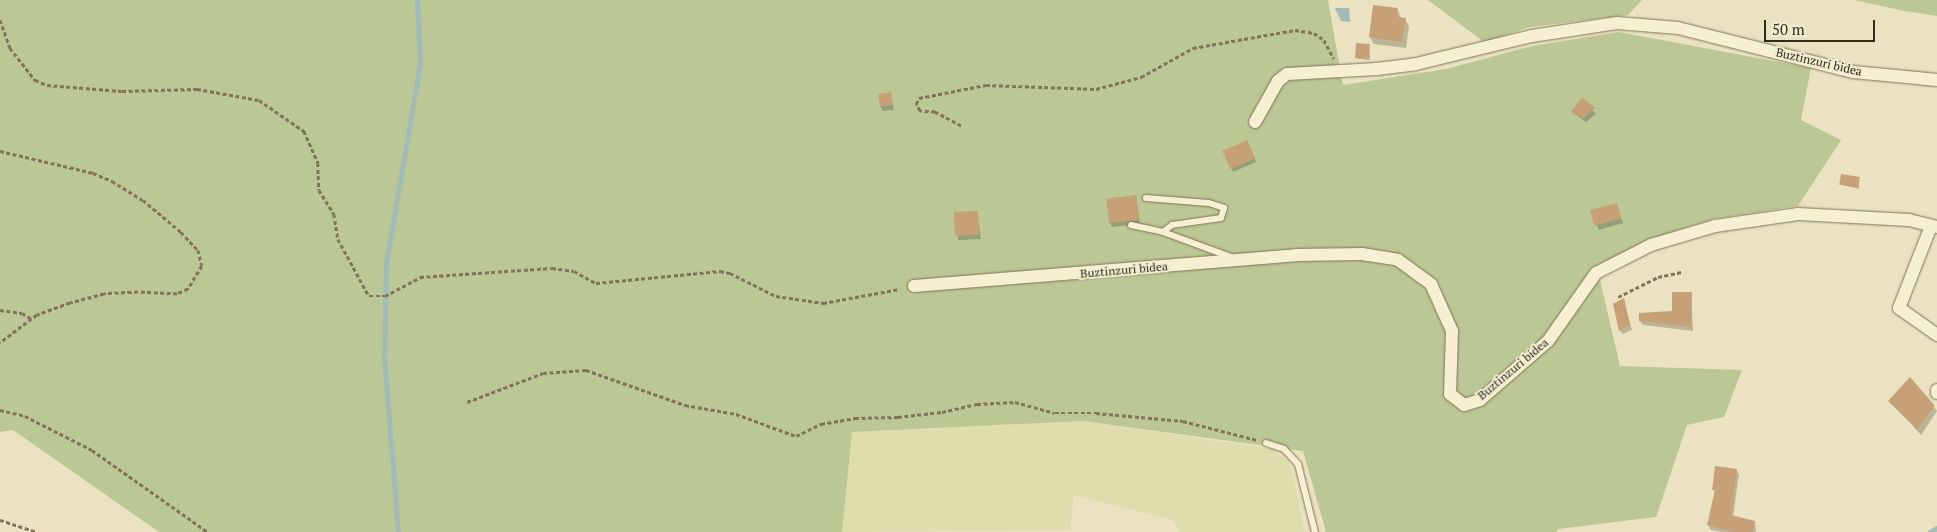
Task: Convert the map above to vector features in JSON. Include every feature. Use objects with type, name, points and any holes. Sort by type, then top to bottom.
[{"type":"street","name":"Buztinzuri bidea","points":[[1255,122],[1278,81],[1287,74],[1416,64],[1532,36],[1617,23],[1678,28],[1854,72],[1937,80]]},
{"type":"street","name":"Buztinzuri bidea","points":[[914,286],[1296,255],[1362,254],[1398,260],[1431,284],[1452,331],[1450,394],[1464,404],[1480,400],[1548,341],[1596,273],[1650,245],[1715,226],[1798,214],[1909,220],[1934,226]]},
{"type":"street","points":[[1934,226],[1900,308],[1937,335]]},
{"type":"lane","points":[[1146,198],[1209,203],[1224,208],[1221,218],[1172,226],[1163,232]]},
{"type":"lane","points":[[1131,224],[1163,232],[1239,260]]},
{"type":"lane","points":[[1266,443],[1284,450],[1298,464],[1315,532]]},
{"type":"path","points":[[0,20],[10,48],[35,80],[47,85],[122,91],[197,89],[259,100],[304,131],[318,163],[319,190],[334,214],[338,239],[369,296],[385,296],[420,278],[552,268],[574,271],[596,283],[720,271],[776,296],[823,303],[914,286]]},
{"type":"path","points":[[961,126],[935,112],[920,111],[916,104],[919,98],[986,85],[1096,89],[1118,85],[1160,68],[1193,48],[1295,30],[1314,33],[1324,40],[1340,71]]},
{"type":"path","points":[[0,151],[75,168],[112,182],[143,200],[181,232],[198,250],[202,266],[200,275],[188,289],[177,294],[138,292],[104,294],[70,303],[32,318],[0,343]]},
{"type":"path","points":[[1618,297],[1658,277],[1681,272]]},
{"type":"path","points":[[0,310],[22,313],[32,318]]},
{"type":"path","points":[[467,402],[543,373],[586,370],[685,405],[736,414],[796,436],[821,424],[855,418],[898,417],[942,412],[977,404],[1015,402],[1055,413],[1096,413],[1183,421],[1233,431],[1266,443]]},
{"type":"path","points":[[0,410],[25,416],[92,450],[208,532]]},
{"type":"path","points":[[0,520],[36,532]]},
{"type":"shaded area","points":[[1083,421],[1273,449],[1291,465],[1305,532],[1180,532],[1173,520],[1074,495],[1070,530],[842,532],[852,432]]},
{"type":"green space","points":[[0,0],[1328,0],[1343,85],[1446,69],[1532,46],[1619,32],[1811,68],[1801,120],[1841,140],[1798,206],[1713,219],[1647,241],[1597,267],[1620,366],[1742,370],[1724,417],[1687,425],[1656,517],[1558,529],[1557,532],[1326,532],[1303,451],[1083,421],[852,432],[842,532],[159,532],[13,430],[0,432]]},
{"type":"green space","points":[[1428,0],[1642,0],[1628,15],[1530,27],[1484,42]]},
{"type":"green space","points":[[1854,0],[1937,0],[1937,16],[1905,11]]},
{"type":"water","points":[[1335,8],[1349,8],[1350,22],[1341,21]]},
{"type":"building","points":[[1373,5],[1398,8],[1397,17],[1406,18],[1402,42],[1369,37]]},
{"type":"building","points":[[1356,43],[1370,44],[1369,59],[1355,58]]},
{"type":"building","points":[[891,92],[893,105],[880,107],[878,94]]},
{"type":"building","points":[[1582,97],[1595,108],[1583,118],[1571,112]]},
{"type":"building","points":[[1247,140],[1255,158],[1230,169],[1222,151]]},
{"type":"building","points":[[1841,174],[1860,177],[1858,188],[1839,185]]},
{"type":"building","points":[[1136,195],[1139,220],[1109,223],[1106,199]]},
{"type":"building","points":[[1617,203],[1621,218],[1594,226],[1590,210]]},
{"type":"building","points":[[978,211],[979,235],[955,236],[954,212]]},
{"type":"building","points":[[1672,292],[1692,292],[1691,327],[1639,321],[1639,313],[1672,311]]},
{"type":"building","points":[[1624,298],[1630,325],[1619,331],[1613,304]]},
{"type":"building","points":[[1910,377],[1935,406],[1917,429],[1888,401]]},
{"type":"building","points":[[1715,466],[1737,469],[1731,515],[1755,521],[1753,532],[1734,532],[1707,525],[1715,490],[1712,490]]},
{"type":"waterway","points":[[398,532],[384,357],[386,264],[420,64],[417,0]]},
{"type":"waterway","points":[[1930,532],[1937,528]]}]
